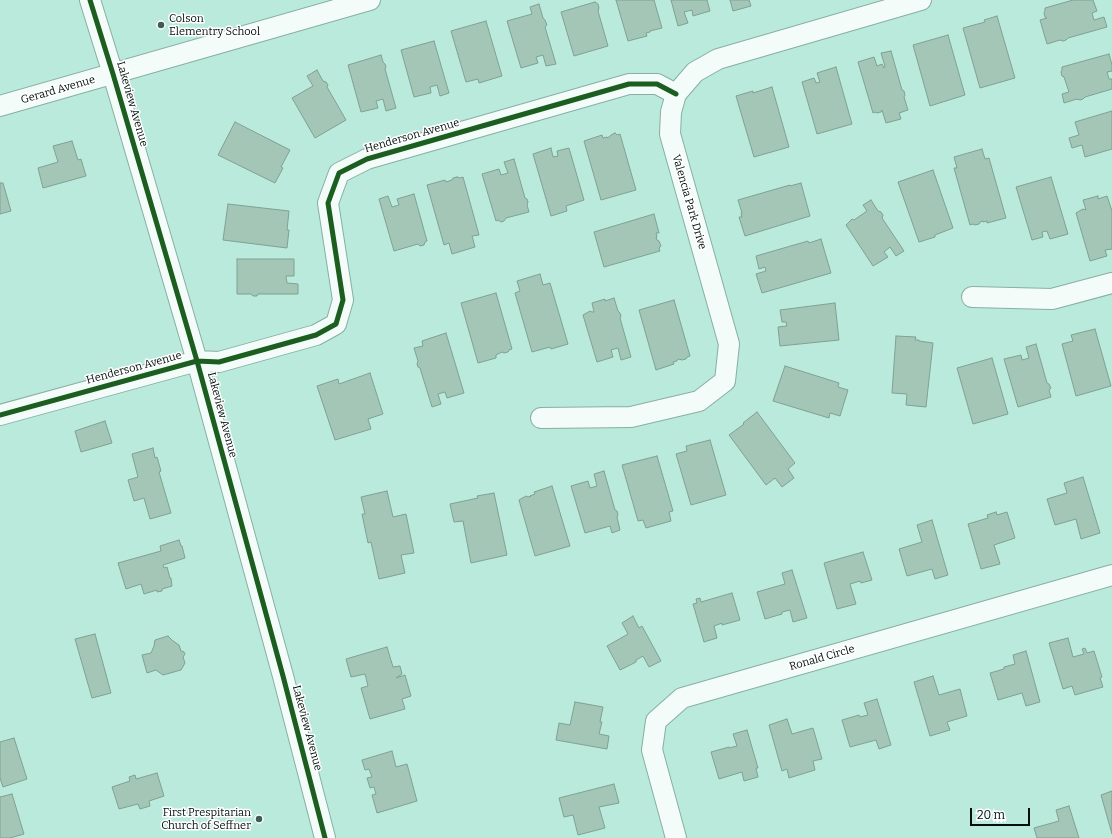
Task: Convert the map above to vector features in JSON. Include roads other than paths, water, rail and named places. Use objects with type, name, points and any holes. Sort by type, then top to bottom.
[{"type":"street","name":"Lakeview Avenue","points":[[90,0],[197,361],[281,669],[325,838]]},
{"type":"street","name":"Gerard Avenue","points":[[0,106],[370,0]]},
{"type":"street","name":"Valencia Park Drive","points":[[541,418],[632,417],[699,401],[725,382],[730,344],[670,134],[671,112],[676,94],[695,72],[718,59],[921,0]]},
{"type":"street","name":"Henderson Avenue","points":[[0,415],[197,361],[219,362],[316,335],[336,324],[343,300],[328,203],[339,173],[367,159],[629,84],[658,84],[676,94]]},
{"type":"street","points":[[972,297],[1052,299],[1112,283]]},
{"type":"street","name":"Ronald Circle","points":[[676,838],[652,750],[656,721],[682,698],[1112,575]]},
{"type":"place","name":"Colson Elementry School","points":[[161,25]]},
{"type":"place","name":"First Prespitarian Church of Seffner","points":[[259,819]]}]
